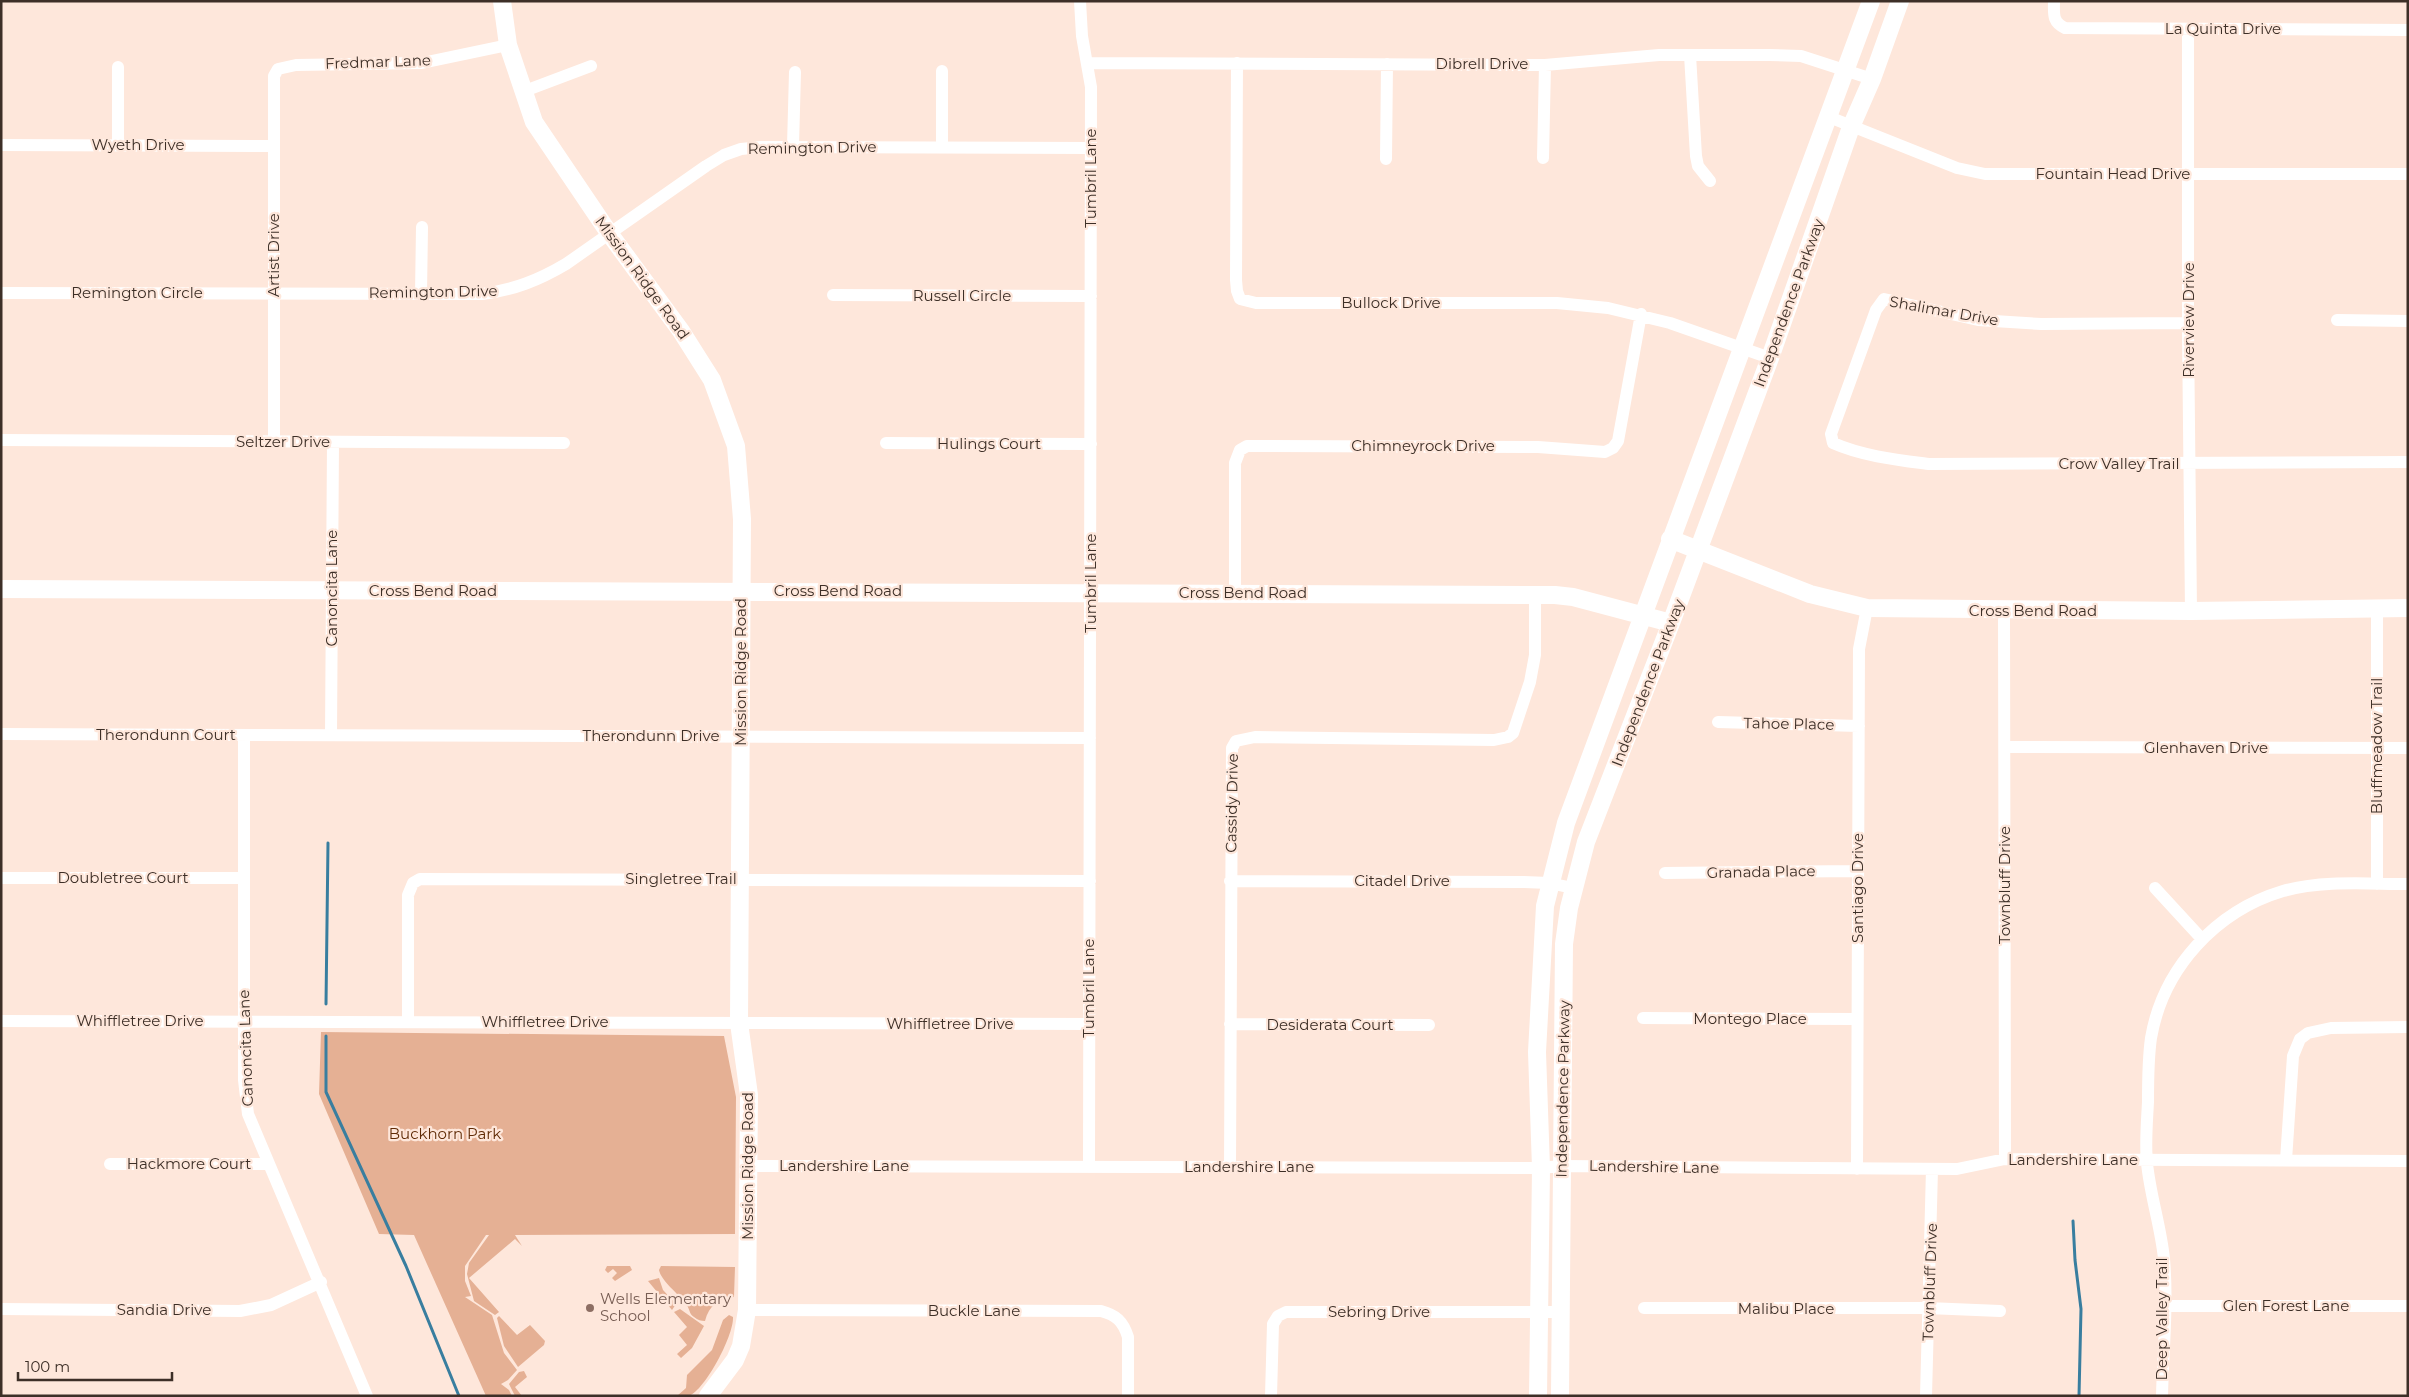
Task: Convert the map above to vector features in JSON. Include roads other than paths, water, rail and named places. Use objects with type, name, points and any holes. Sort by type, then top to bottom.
[{"type":"street","name":"Mission Ridge Road","points":[[502,1],[508,45],[522,92],[534,122],[548,146],[696,354],[712,380],[736,446],[742,496],[739,1023],[749,1095],[747,1310],[741,1346],[734,1360],[708,1396]]},
{"type":"street","name":"Tumbril Lane","points":[[1080,1],[1082,36],[1091,87],[1089,1166]]},
{"type":"street","name":"Independence Parkway","points":[[1538,1396],[1541,1168],[1537,1052],[1545,906],[1549,883],[1566,823],[1871,1]]},
{"type":"street","name":"Independence Parkway","points":[[1560,1396],[1564,944],[1573,888],[1586,842],[1672,623],[1770,358],[1851,126],[1872,79],[1900,1]]},
{"type":"street","name":"La Quinta Drive","points":[[2054,4],[2056,22],[2065,28],[2408,30]]},
{"type":"street","name":"Riverview Drive","points":[[2188,29],[2191,611]]},
{"type":"street","name":"Fredmar Lane","points":[[278,69],[296,64],[422,63],[508,45]]},
{"type":"street","name":"Dibrell Drive","points":[[1088,63],[1545,64],[1659,56],[1801,56],[1846,69],[1872,79]]},
{"type":"street","points":[[1690,56],[1696,156],[1698,166],[1710,181]]},
{"type":"street","name":"Bullock Drive","points":[[1237,64],[1236,291],[1240,298],[1256,303],[1557,304],[1608,308],[1640,314],[1770,358]]},
{"type":"street","points":[[1386,64],[1386,159]]},
{"type":"street","points":[[1543,158],[1545,64]]},
{"type":"street","points":[[522,92],[590,66]]},
{"type":"street","points":[[118,67],[118,144]]},
{"type":"street","name":"Artist Drive","points":[[274,442],[274,76],[278,69]]},
{"type":"street","points":[[942,71],[942,147]]},
{"type":"street","points":[[793,146],[795,72]]},
{"type":"street","name":"Fountain Head Drive","points":[[1829,117],[1957,168],[1985,174],[2408,174]]},
{"type":"street","name":"Wyeth Drive","points":[[1,144],[274,146]]},
{"type":"street","name":"Remington Drive","points":[[274,294],[482,294],[524,286],[566,264],[724,156],[741,149],[793,146],[1091,148]]},
{"type":"street","points":[[421,294],[422,227]]},
{"type":"street","name":"Remington Circle","points":[[1,293],[274,294]]},
{"type":"street","name":"Russell Circle","points":[[833,295],[1091,296]]},
{"type":"street","name":"Shalimar Drive","points":[[1833,443],[1831,434],[1876,310],[1884,299],[1978,320],[2041,324],[2189,323]]},
{"type":"street","name":"Chimneyrock Drive","points":[[1235,592],[1234,464],[1240,450],[1247,446],[1439,446],[1538,447],[1605,452],[1613,448],[1618,441],[1640,314]]},
{"type":"street","points":[[2337,320],[2408,321]]},
{"type":"street","name":"Seltzer Drive","points":[[1,440],[564,443]]},
{"type":"street","name":"Canoncita Lane","points":[[331,735],[333,442]]},
{"type":"street","name":"Hulings Court","points":[[886,443],[1091,444]]},
{"type":"street","name":"Crow Valley Trail","points":[[1833,443],[1904,461],[1930,464],[2408,462]]},
{"type":"street","name":"Cross Bend Road","points":[[1670,539],[1810,594],[1867,608],[2004,611],[2408,608]]},
{"type":"street","name":"Cross Bend Road","points":[[1,589],[741,590],[1535,595],[1573,597],[1672,623]]},
{"type":"street","name":"Cassidy Drive","points":[[1230,1167],[1231,754],[1236,742],[1255,737],[1494,740],[1508,737],[1515,728],[1534,667],[1535,595]]},
{"type":"street","name":"Santiago Drive","points":[[1857,1169],[1860,649],[1867,608]]},
{"type":"street","name":"Bluffmeadow Trail","points":[[2377,608],[2377,884]]},
{"type":"street","name":"Townbluff Drive","points":[[2004,611],[2006,1159]]},
{"type":"street","name":"Tahoe Place","points":[[1718,722],[1860,726]]},
{"type":"street","name":"Therondunn Court","points":[[1,734],[331,735]]},
{"type":"street","name":"Therondunn Drive","points":[[331,735],[1090,738]]},
{"type":"street","name":"Canoncita Lane","points":[[244,736],[244,1080],[248,1114],[368,1396]]},
{"type":"street","name":"Glenhaven Drive","points":[[2005,747],[2408,748]]},
{"type":"street","name":"Granada Place","points":[[1665,873],[1858,870]]},
{"type":"street","name":"Doubletree Court","points":[[1,878],[244,878]]},
{"type":"street","name":"Singletree Trail","points":[[408,1022],[408,895],[413,883],[420,879],[1090,881]]},
{"type":"street","name":"Citadel Drive","points":[[1230,881],[1549,883],[1573,888]]},
{"type":"street","name":"Deep Valley Trail","points":[[2162,1396],[2164,1256],[2151,1198],[2147,1160],[2149,1057],[2156,1015],[2172,979],[2201,938],[2250,904],[2284,891],[2330,884],[2408,884]]},
{"type":"street","points":[[2155,888],[2201,938]]},
{"type":"street","name":"Montego Place","points":[[1643,1018],[1858,1019]]},
{"type":"street","name":"Whiffletree Drive","points":[[1,1021],[1089,1024]]},
{"type":"street","name":"Desiderata Court","points":[[1230,1024],[1430,1025]]},
{"type":"street","points":[[2286,1160],[2293,1056],[2300,1039],[2308,1033],[2331,1028],[2408,1027]]},
{"type":"street","name":"Landershire Lane","points":[[749,1166],[1541,1168],[1562,1166],[1932,1169],[1966,1168],[2006,1159],[2408,1161]]},
{"type":"street","name":"Hackmore Court","points":[[110,1164],[268,1164]]},
{"type":"street","name":"Townbluff Drive","points":[[1926,1396],[1932,1169]]},
{"type":"street","name":"Sandia Drive","points":[[1,1309],[240,1311],[271,1305],[321,1282]]},
{"type":"street","name":"Glen Forest Lane","points":[[2164,1306],[2408,1306]]},
{"type":"street","name":"Malibu Place","points":[[1644,1308],[1928,1308],[2000,1311]]},
{"type":"street","name":"Buckle Lane","points":[[747,1310],[1101,1311],[1112,1314],[1120,1320],[1128,1337],[1128,1396]]},
{"type":"street","name":"Sebring Drive","points":[[1271,1396],[1273,1324],[1278,1316],[1286,1312],[1561,1312]]},
{"type":"waterway","points":[[326,1004],[328,843]]},
{"type":"waterway","points":[[326,1036],[326,1092],[406,1266],[459,1396]]},
{"type":"waterway","points":[[2073,1221],[2075,1260],[2081,1309],[2079,1396]]},
{"type":"place","name":"Wells Elementary School","points":[[590,1308]]},
{"type":"park label","name":"Buckhorn Park","points":[[445,1134]]}]
